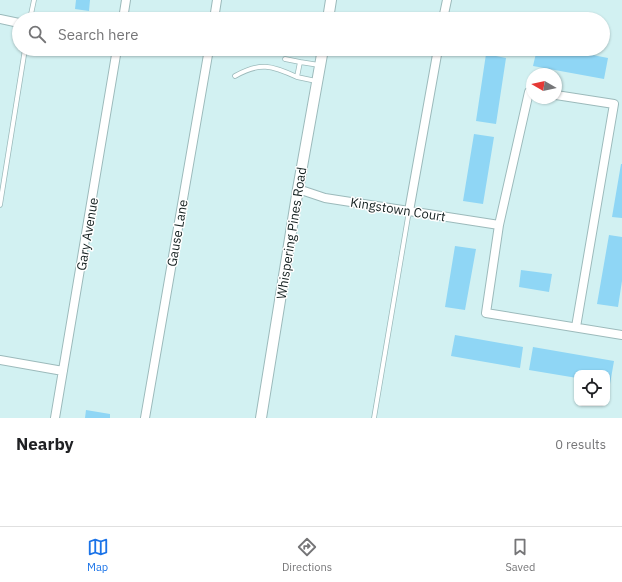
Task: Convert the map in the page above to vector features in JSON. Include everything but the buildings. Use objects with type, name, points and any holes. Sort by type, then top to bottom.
[{"type":"street","points":[[124,12],[126,0]]},
{"type":"street","points":[[215,12],[217,0]]},
{"type":"street","points":[[329,12],[331,0]]},
{"type":"street","points":[[444,12],[447,0]]},
{"type":"street","points":[[0,19],[12,22]]},
{"type":"street","name":"Gary Avenue","points":[[56,418],[116,56]]},
{"type":"street","name":"Gause Lane","points":[[145,418],[208,56]]},
{"type":"street","name":"Whispering Pines Road","points":[[261,418],[298,189],[322,56]]},
{"type":"street","points":[[408,211],[437,56]]},
{"type":"street","points":[[562,96],[614,104],[576,327]]},
{"type":"street","points":[[526,104],[499,225],[486,313],[622,335]]},
{"type":"street","name":"Kingstown Court","points":[[298,189],[325,198],[499,225]]},
{"type":"street","points":[[0,360],[63,371]]},
{"type":"lane","points":[[31,12],[34,0]]},
{"type":"lane","points":[[0,205],[24,56]]},
{"type":"lane","points":[[285,59],[320,66]]},
{"type":"lane","points":[[297,77],[300,62]]},
{"type":"lane","points":[[235,76],[250,68],[260,67],[282,70],[297,77],[317,81]]},
{"type":"lane","points":[[374,418],[408,211]]}]
